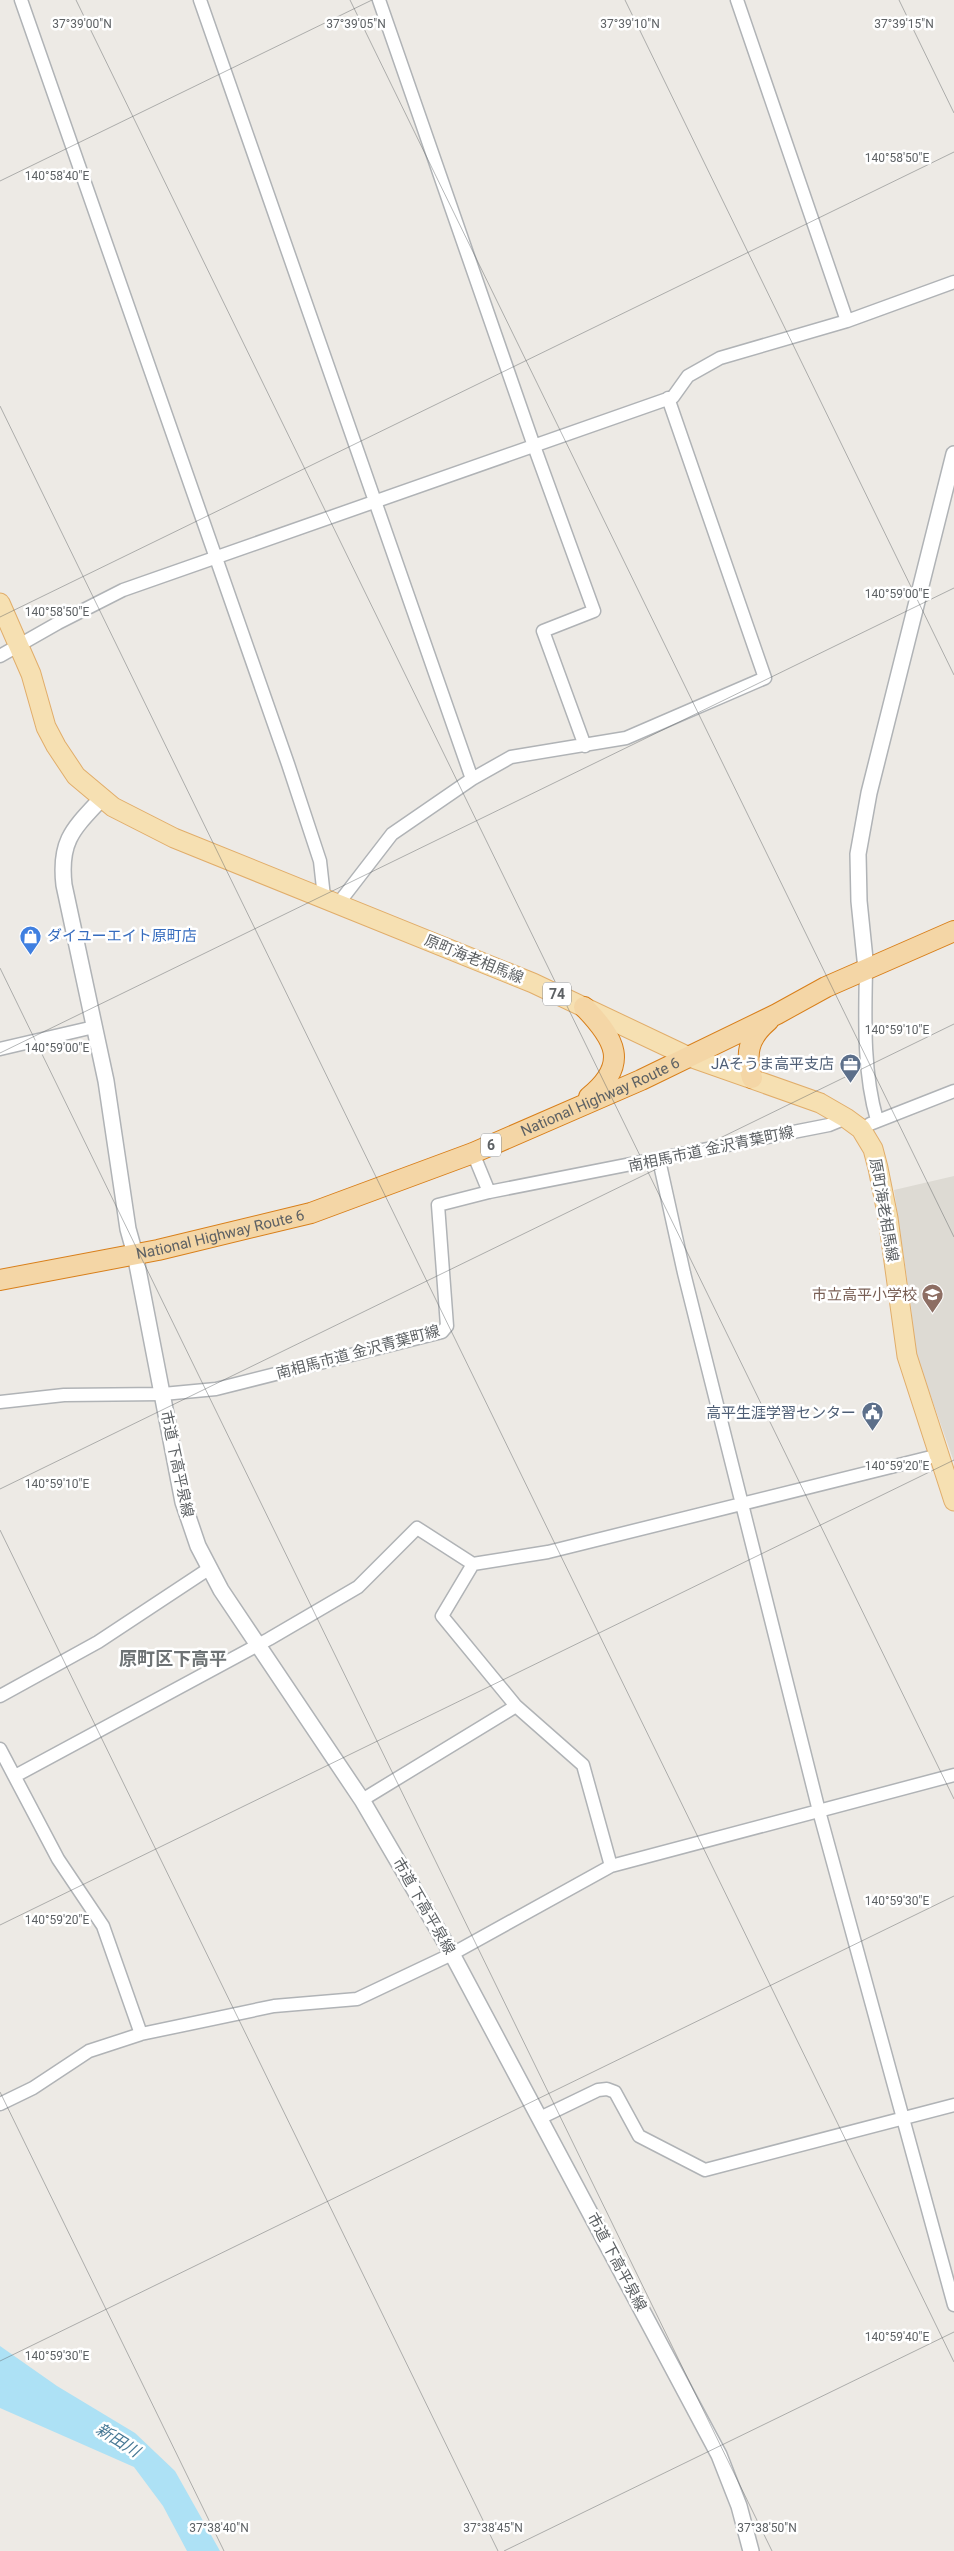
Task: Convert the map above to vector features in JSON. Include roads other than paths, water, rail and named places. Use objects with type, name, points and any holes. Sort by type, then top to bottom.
[{"type":"highway","name":"National Highway Route 6","points":[[0,1280],[135,1254],[311,1213],[473,1152],[641,1080],[687,1056],[777,1014],[826,987],[954,931]]},
{"type":"highway","points":[[576,1108],[607,1080],[612,1072],[614,1062],[611,1040],[599,1022],[584,1007]]},
{"type":"highway","points":[[752,1078],[748,1056],[750,1042],[758,1029],[777,1014]]},
{"type":"main road","name":"原町海老相馬線","points":[[0,603],[32,674],[46,727],[56,746],[76,776],[101,799],[133,819],[174,838],[533,983],[687,1056],[820,1103],[846,1118],[869,1125],[888,1218],[907,1356],[938,1454],[950,1476],[954,1501]]},
{"type":"street","points":[[21,0],[320,862],[331,900]]},
{"type":"street","points":[[200,0],[472,779]]},
{"type":"street","points":[[380,0],[534,446],[594,611],[543,631],[584,746]]},
{"type":"street","points":[[737,0],[847,321]]},
{"type":"street","points":[[0,656],[58,623],[123,590],[668,398],[673,396],[688,376],[720,358],[847,321],[954,282]]},
{"type":"street","points":[[331,900],[392,834],[472,779],[511,757],[626,738],[766,678],[668,398]]},
{"type":"street","points":[[954,454],[869,793],[858,854],[866,969],[866,1050],[871,1101],[869,1125],[954,1091]]},
{"type":"street","name":"市道 下高平泉線","points":[[101,799],[68,839],[61,862],[64,885],[106,1081],[128,1229],[135,1254],[183,1502],[198,1546],[257,1643],[362,1800],[452,1954],[719,2455],[739,2506],[752,2551]]},
{"type":"street","points":[[0,1049],[94,1027]]},
{"type":"street","name":"南相馬市道 金沢青葉町線","points":[[0,1402],[64,1395],[163,1394],[216,1389],[445,1330],[447,1326],[438,1206],[489,1192],[659,1160],[829,1124],[846,1118]]},
{"type":"street","points":[[473,1152],[489,1192]]},
{"type":"street","points":[[659,1160],[684,1273],[819,1811],[954,2305]]},
{"type":"street","points":[[15,1776],[358,1587],[417,1528],[473,1564],[548,1552],[938,1454]]},
{"type":"street","points":[[473,1564],[442,1616],[516,1706],[583,1765],[611,1866]]},
{"type":"street","points":[[0,1696],[98,1642],[210,1568]]},
{"type":"street","points":[[362,1800],[516,1706]]},
{"type":"street","points":[[0,1749],[58,1859],[103,1926],[140,2034]]},
{"type":"street","points":[[0,2104],[33,2088],[89,2051],[140,2034],[274,2006],[358,1999],[452,1954],[611,1866],[954,1776]]},
{"type":"street","points":[[540,2118],[598,2090],[607,2089],[615,2092],[639,2136],[705,2170],[904,2120],[954,2105]]},
{"type":"water","name":"新田川","points":[[0,2346],[57,2386],[135,2433],[175,2471],[220,2551],[187,2551],[163,2506],[134,2467],[0,2408]]},
{"type":"place","name":"ダイユーエイト原町店","points":[[31,955]]},
{"type":"place","name":"JAそうま高平支店","points":[[850,1083]]},
{"type":"place","name":"市立高平小学校","points":[[933,1314]]},
{"type":"place","name":"高平生涯学習センター","points":[[872,1432]]},
{"type":"district","name":"原町区下高平","points":[[173,1658]]}]
